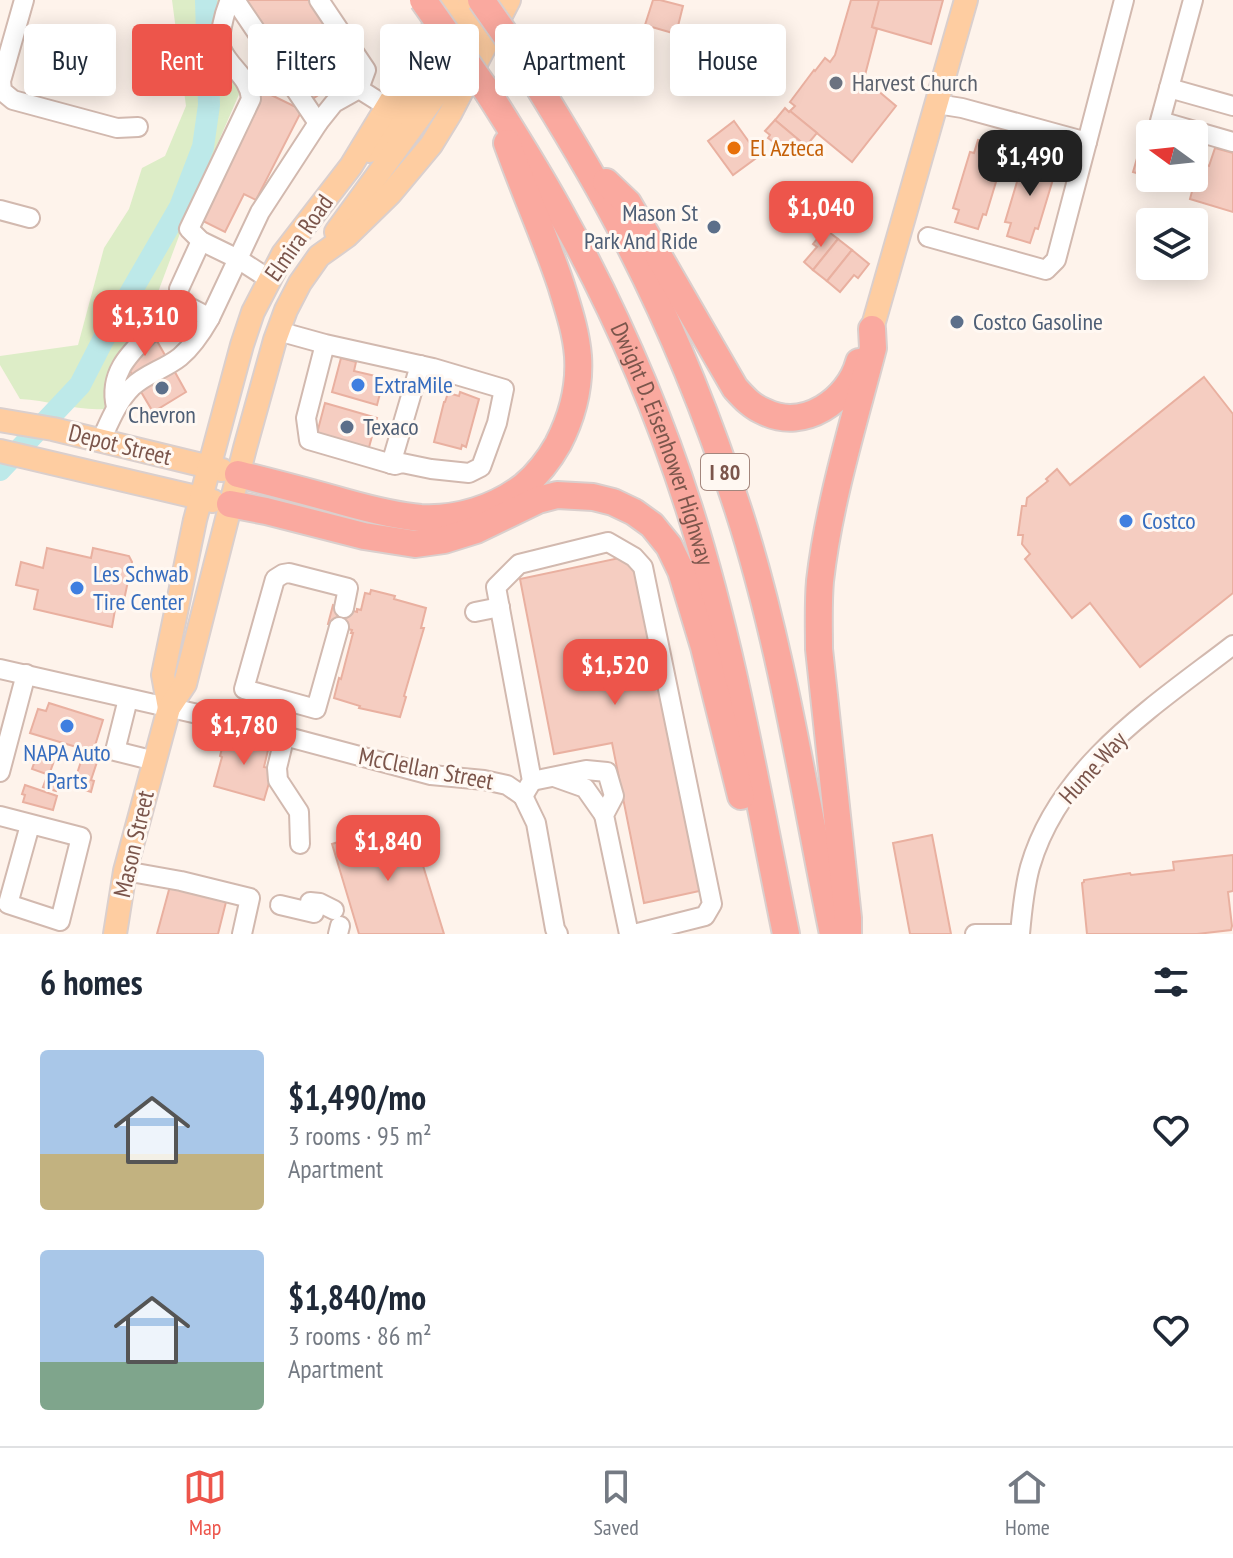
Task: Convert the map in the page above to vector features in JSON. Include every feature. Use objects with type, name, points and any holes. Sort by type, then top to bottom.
[{"type":"highway","name":"Dwight D. Eisenhower Highway","points":[[423,0],[489,94],[564,217],[640,374],[703,555],[732,671],[785,929]]},
{"type":"highway","name":"Dwight D. Eisenhower Highway","points":[[481,0],[514,47],[584,161],[645,276],[685,364],[714,439],[738,511],[770,629],[833,934]]},
{"type":"highway","points":[[238,474],[390,513],[422,518],[452,517],[501,501],[532,479],[549,460],[571,413],[577,384],[578,357],[574,332],[555,267],[489,94]]},
{"type":"highway","points":[[584,161],[628,203],[735,388],[750,404],[767,414],[791,418],[812,414],[829,406],[857,372],[863,347],[872,329]]},
{"type":"highway","points":[[848,934],[819,649],[819,606],[834,494],[873,348],[872,329]]},
{"type":"highway","points":[[230,504],[364,536],[415,544],[444,540],[476,530],[538,500],[557,495],[593,497],[613,502],[652,525],[669,546],[681,571],[704,647],[739,790],[785,929]]},
{"type":"main road","name":"Elmira Road","points":[[201,499],[242,345],[269,279],[283,254],[351,166],[448,0]]},
{"type":"main road","name":"Elmira Road","points":[[351,166],[377,145],[403,114],[472,0]]},
{"type":"main road","name":"Elmira Road","points":[[230,504],[278,331],[300,283],[438,94],[492,0]]},
{"type":"main road","name":"Elmira Road","points":[[319,256],[347,236],[390,194],[431,145],[509,0]]},
{"type":"main road","points":[[872,329],[966,0]]},
{"type":"main road","name":"Depot Street","points":[[4,420],[238,474]]},
{"type":"main road","name":"Depot Street","points":[[0,451],[230,504]]},
{"type":"main road","name":"Mason Street","points":[[169,708],[163,675],[201,499]]},
{"type":"main road","name":"Mason Street","points":[[115,934],[125,871],[169,708],[185,684],[230,504]]},
{"type":"street","points":[[24,0],[1,81],[2,91],[13,100],[117,128],[138,127]]},
{"type":"street","points":[[232,0],[318,123]]},
{"type":"street","points":[[232,0],[221,31],[220,48],[248,86],[251,99],[189,229],[201,241],[269,279]]},
{"type":"street","points":[[319,0],[335,24]]},
{"type":"street","points":[[928,237],[1046,270],[1056,260],[1124,0]]},
{"type":"street","points":[[1193,0],[1160,121],[1233,142]]},
{"type":"street","points":[[1169,88],[1233,106]]},
{"type":"street","points":[[364,92],[386,106]]},
{"type":"street","points":[[101,440],[116,407],[131,388],[180,357],[200,334],[260,212],[318,123],[334,103],[346,96]]},
{"type":"street","points":[[937,104],[1087,142]]},
{"type":"street","points":[[0,210],[30,218]]},
{"type":"street","points":[[179,289],[201,241]]},
{"type":"street","points":[[170,313],[176,307],[189,307],[210,318]]},
{"type":"street","points":[[116,407],[113,395],[118,372],[128,355],[152,331]]},
{"type":"street","points":[[278,331],[504,389],[497,423],[481,467],[469,473],[402,463],[395,465],[309,440],[306,418],[325,344]]},
{"type":"street","points":[[391,464],[420,365]]},
{"type":"street","points":[[552,777],[585,788],[604,815],[631,934],[705,916],[712,904],[643,567],[634,557],[608,542],[519,564],[496,587],[528,789],[558,934]]},
{"type":"street","points":[[235,723],[275,579],[289,573],[348,588],[344,608]]},
{"type":"street","points":[[475,612],[500,607]]},
{"type":"street","points":[[311,743],[316,709],[339,627]]},
{"type":"street","name":"Hume Way","points":[[1018,934],[1030,867],[1046,828],[1070,787],[1132,725],[1233,645]]},
{"type":"street","name":"McClellan Street","points":[[0,669],[285,735],[431,775],[484,780],[528,789]]},
{"type":"street","points":[[0,772],[26,674]]},
{"type":"street","points":[[244,689],[316,709]]},
{"type":"street","points":[[128,699],[115,751],[155,761]]},
{"type":"street","points":[[285,735],[277,768],[278,780],[299,812],[300,844]]},
{"type":"street","points":[[528,789],[552,777],[586,770],[607,772],[614,796],[604,815]]},
{"type":"street","points":[[0,816],[81,837],[60,921],[8,904],[30,825]]},
{"type":"street","points":[[125,871],[250,898],[242,934]]},
{"type":"street","points":[[280,905],[312,908],[320,903],[337,923]]},
{"type":"street","points":[[975,934],[1018,934]]},
{"type":"green space","points":[[172,0],[222,0],[222,24],[175,24]]},
{"type":"green space","points":[[232,79],[240,92],[188,212],[142,335],[118,357],[104,409],[20,399],[0,365],[0,356],[78,345],[104,248],[129,209],[142,168],[165,156],[186,106],[185,96],[232,96]]},
{"type":"building","points":[[241,0],[310,0],[327,24],[258,24]]},
{"type":"building","points":[[653,0],[683,6],[678,24],[670,24],[670,32],[654,28],[654,24],[645,24]]},
{"type":"building","name":"Harvest Church","points":[[851,0],[880,0],[872,27],[877,29],[864,79],[896,106],[852,162],[790,111],[795,106],[790,102],[814,70],[825,58],[830,62],[835,55]]},
{"type":"building","points":[[879,0],[943,0],[931,44],[872,27]]},
{"type":"building","points":[[260,96],[273,96],[302,110],[256,200],[244,194],[225,232],[199,219]]},
{"type":"building","points":[[785,108],[817,133],[806,146],[775,120]]},
{"type":"building","points":[[775,120],[806,146],[795,158],[768,138],[770,135],[765,131]]},
{"type":"building","name":"El Azteca","points":[[734,121],[759,156],[733,175],[708,141]]},
{"type":"building","points":[[978,140],[1001,147],[997,161],[1002,162],[986,215],[983,214],[978,229],[955,222],[959,210],[953,208],[970,152],[974,153]]},
{"type":"building","points":[[1215,148],[1233,153],[1233,212],[1190,199],[1192,192],[1208,192],[1208,166]]},
{"type":"building","points":[[1030,154],[1054,160],[1049,175],[1054,176],[1038,229],[1035,228],[1030,243],[1007,236],[1011,223],[1005,222],[1022,165],[1026,167]]},
{"type":"building","points":[[825,229],[838,239],[813,270],[804,262],[817,247],[813,244]]},
{"type":"building","points":[[838,239],[852,250],[827,281],[813,270]]},
{"type":"building","points":[[852,250],[869,264],[858,278],[854,275],[840,292],[827,281]]},
{"type":"building","points":[[167,309],[178,319],[161,339],[150,329]]},
{"type":"building","points":[[157,341],[166,357],[133,376],[125,363],[132,355]]},
{"type":"building","name":"ExtraMile","points":[[341,358],[356,362],[354,371],[384,378],[377,405],[332,392]]},
{"type":"building","name":"Chevron","points":[[171,365],[186,392],[153,412],[137,385]]},
{"type":"building","name":"Costco","points":[[1204,377],[1233,414],[1233,593],[1140,667],[1090,603],[1072,618],[1025,559],[1030,554],[1022,544],[1023,535],[1018,535],[1022,506],[1026,506],[1027,498],[1057,469],[1070,485]]},
{"type":"building","points":[[460,392],[479,399],[466,447],[462,445],[461,449],[434,442],[448,393],[459,396]]},
{"type":"building","name":"Texaco","points":[[325,403],[377,418],[368,451],[316,437]]},
{"type":"building","name":"Les Schwab Tire Center","points":[[47,548],[91,558],[93,548],[129,556],[132,562],[123,605],[116,604],[112,627],[34,609],[38,590],[16,585],[21,562],[43,568]]},
{"type":"building","points":[[624,557],[639,569],[704,890],[644,903],[612,743],[554,754],[520,579]]},
{"type":"building","points":[[371,590],[426,608],[421,628],[424,628],[400,717],[359,708],[334,698],[353,633],[352,630],[328,624],[333,605],[357,612],[357,609],[361,610],[365,593],[370,594]]},
{"type":"building","name":"NAPA Auto Parts","points":[[49,703],[103,720],[93,752],[30,733],[38,709],[46,711]]},
{"type":"building","points":[[226,733],[269,746],[264,767],[273,769],[264,800],[214,786]]},
{"type":"building","points":[[85,749],[100,753],[91,780],[94,781],[91,792],[73,786]]},
{"type":"building","points":[[37,755],[54,761],[49,775],[32,769]]},
{"type":"building","points":[[46,779],[59,783],[56,791],[43,787]]},
{"type":"building","points":[[25,785],[57,796],[53,810],[23,802]]},
{"type":"building","points":[[409,820],[444,934],[359,934],[332,844]]},
{"type":"building","points":[[932,835],[951,934],[910,934],[893,843]]},
{"type":"building","points":[[1233,855],[1233,891],[1228,892],[1231,930],[1197,934],[1087,934],[1084,880],[1174,870],[1173,862]]},
{"type":"building","points":[[170,886],[226,902],[218,934],[157,934]]},
{"type":"waterway","points":[[0,470],[80,385],[180,207],[203,147],[209,105],[206,0]]},
{"type":"place","name":"Harvest Church","points":[[836,83]]},
{"type":"place","name":"El Azteca","points":[[734,148]]},
{"type":"place","name":"Mason St Park And Ride","points":[[714,227]]},
{"type":"place","name":"Costco Gasoline","points":[[957,322]]},
{"type":"place","name":"ExtraMile","points":[[358,385]]},
{"type":"place","name":"Chevron","points":[[162,388]]},
{"type":"place","name":"Texaco","points":[[347,427]]},
{"type":"place","name":"Costco","points":[[1126,521]]},
{"type":"place","name":"Les Schwab Tire Center","points":[[77,588]]},
{"type":"place","name":"NAPA Auto Parts","points":[[67,726]]}]
